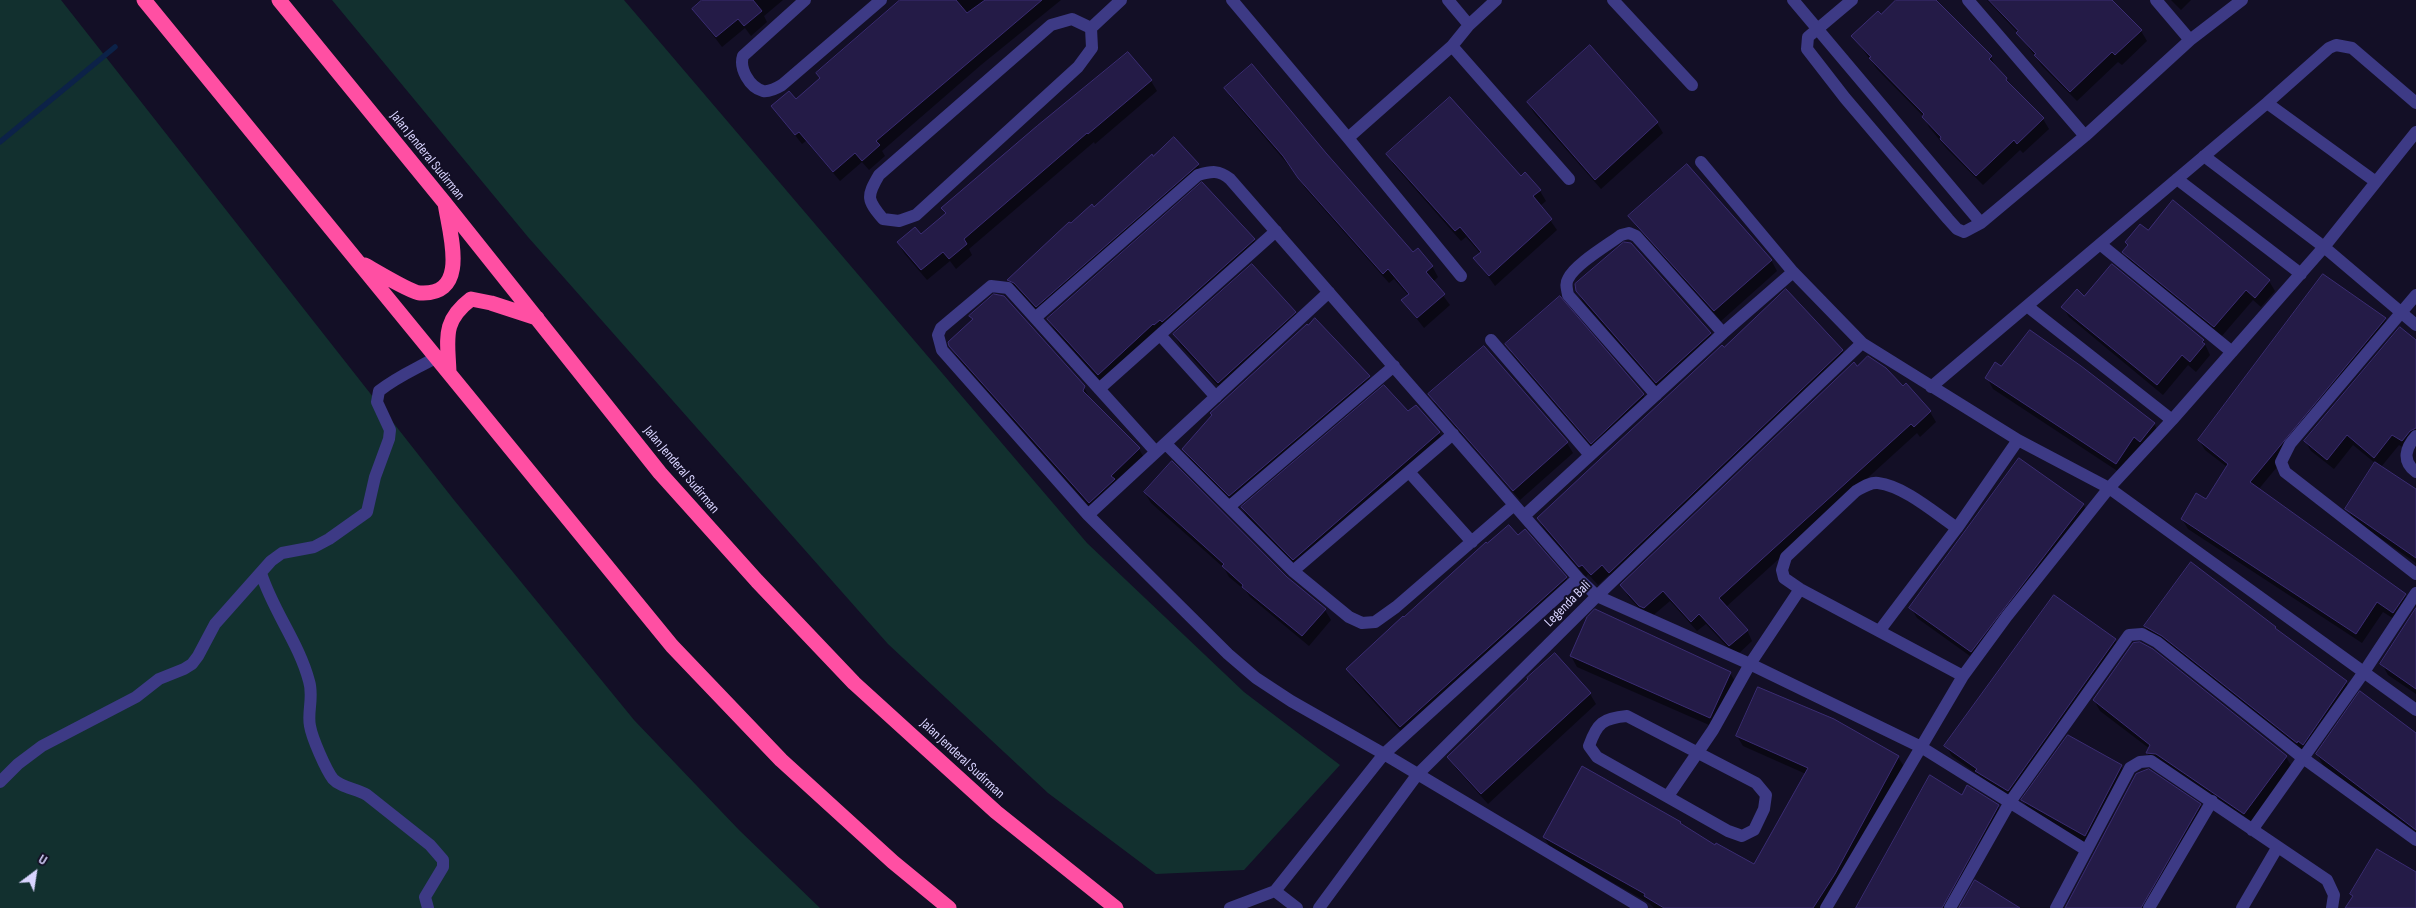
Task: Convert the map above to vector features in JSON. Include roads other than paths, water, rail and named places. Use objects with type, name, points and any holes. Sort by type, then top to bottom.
[{"type":"highway","points":[[144,0],[672,646],[780,760],[893,862],[950,908]]},
{"type":"highway","name":"Jalan Jenderal Sudirman","points":[[278,0],[444,202],[660,473],[757,581],[854,682],[996,812],[1116,908]]},
{"type":"highway","points":[[358,262],[419,293],[437,291],[449,282],[455,267],[444,202]]},
{"type":"highway","points":[[449,373],[448,326],[458,309],[472,299],[537,318]]},
{"type":"street","points":[[805,0],[743,56],[741,62],[742,71],[756,87],[763,91],[782,85],[881,0]]},
{"type":"street","points":[[1091,28],[1122,0]]},
{"type":"street","points":[[1232,0],[1461,276]]},
{"type":"street","points":[[1448,0],[1469,25]]},
{"type":"street","points":[[1348,138],[1452,46],[1469,25],[1496,0]]},
{"type":"street","points":[[1613,0],[1692,85]]},
{"type":"street","points":[[1793,0],[1981,223]]},
{"type":"street","points":[[1852,0],[1817,28],[1808,38],[1807,49],[1845,98],[1961,232],[1969,231],[1981,223],[2085,136],[2190,40],[2242,0]]},
{"type":"street","points":[[1968,0],[2085,136]]},
{"type":"street","points":[[2156,0],[2190,40]]},
{"type":"street","points":[[1072,19],[1091,28],[1092,48],[1078,67],[916,215],[899,221],[883,219],[870,204],[869,191],[878,175],[1051,25],[1072,19]]},
{"type":"street","points":[[1931,387],[2267,103],[2329,48],[2336,44],[2352,48],[2416,103]]},
{"type":"street","points":[[1452,46],[1568,179]]},
{"type":"street","points":[[2267,103],[2376,182]]},
{"type":"street","points":[[1826,908],[1963,676],[2108,488],[2172,420],[2301,274],[2416,132]]},
{"type":"street","points":[[2204,156],[2324,247],[2416,325]]},
{"type":"street","points":[[1701,162],[1793,272],[1862,343],[2018,440],[2108,488],[2416,710]]},
{"type":"street","points":[[1036,318],[1198,175],[1211,171],[1222,172],[1230,178],[1276,230],[1578,578],[1597,596],[1750,664],[1922,747],[2086,850]]},
{"type":"street","points":[[2177,179],[2301,274]]},
{"type":"street","points":[[1099,389],[1276,230]]},
{"type":"street","points":[[1656,395],[1568,295],[1566,287],[1568,279],[1574,271],[1622,235],[1636,236],[1723,333]]},
{"type":"street","points":[[2100,244],[2232,352]]},
{"type":"street","points":[[1524,516],[1723,333],[1793,272]]},
{"type":"street","points":[[1514,504],[1472,542],[1375,622],[1362,623],[1349,617],[1293,571],[1230,506],[1161,448],[1099,389],[1008,288],[991,286],[941,328],[938,335],[938,342],[942,350],[1088,515],[1228,654],[1256,678],[1291,701],[1384,754],[1642,908]]},
{"type":"street","points":[[1088,515],[1330,292]]},
{"type":"street","points":[[2416,295],[2402,314],[2290,444],[2281,462],[2285,472],[2416,574]]},
{"type":"street","points":[[2027,306],[2172,420]]},
{"type":"street","points":[[1160,335],[1216,396]]},
{"type":"street","points":[[1491,340],[1590,455]]},
{"type":"street","name":"Legenda Bali","points":[[1319,908],[1417,775],[1597,596],[1862,343]]},
{"type":"street","points":[[0,782],[18,764],[42,746],[136,696],[159,679],[192,664],[215,624],[271,561],[282,554],[314,547],[329,539],[367,512],[390,430],[377,402],[379,391],[399,376],[437,358]]},
{"type":"street","points":[[1230,506],[1394,366]]},
{"type":"street","points":[[1293,571],[1453,434]]},
{"type":"street","points":[[2416,436],[2406,447],[2406,457],[2416,472]]},
{"type":"street","points":[[1880,630],[1957,528],[2018,440]]},
{"type":"street","points":[[1409,472],[1472,542]]},
{"type":"street","points":[[1957,528],[1896,487],[1876,483],[1866,485],[1856,491],[1786,557],[1782,570],[1784,578],[1800,589],[1963,676]]},
{"type":"street","points":[[261,573],[267,592],[304,665],[310,683],[312,702],[310,726],[334,779],[344,786],[357,789],[367,795],[430,844],[443,860],[443,867],[425,897],[428,908]]},
{"type":"street","name":"Legenda Bali","points":[[1275,891],[1384,754],[1578,578]]},
{"type":"street","points":[[1668,796],[1713,730],[1750,664],[1800,589]]},
{"type":"street","points":[[2252,830],[2364,672],[2416,593]]},
{"type":"street","points":[[1950,908],[2010,802],[2129,635],[2142,634],[2157,642],[2302,758],[2416,840]]},
{"type":"street","points":[[1627,716],[1756,783],[1766,795],[1764,809],[1754,830],[1742,836],[1728,831],[1668,796],[1597,757],[1589,746],[1594,732],[1603,721],[1627,716]]},
{"type":"street","points":[[2056,908],[2130,768],[2140,762],[2150,761],[2161,766],[2277,848],[2327,880],[2334,895],[2332,908]]},
{"type":"street","points":[[2149,908],[2212,801]]},
{"type":"street","points":[[2242,908],[2277,848]]},
{"type":"street","points":[[1230,908],[1275,891],[1297,908]]},
{"type":"waterway","points":[[0,142],[115,47]]}]
